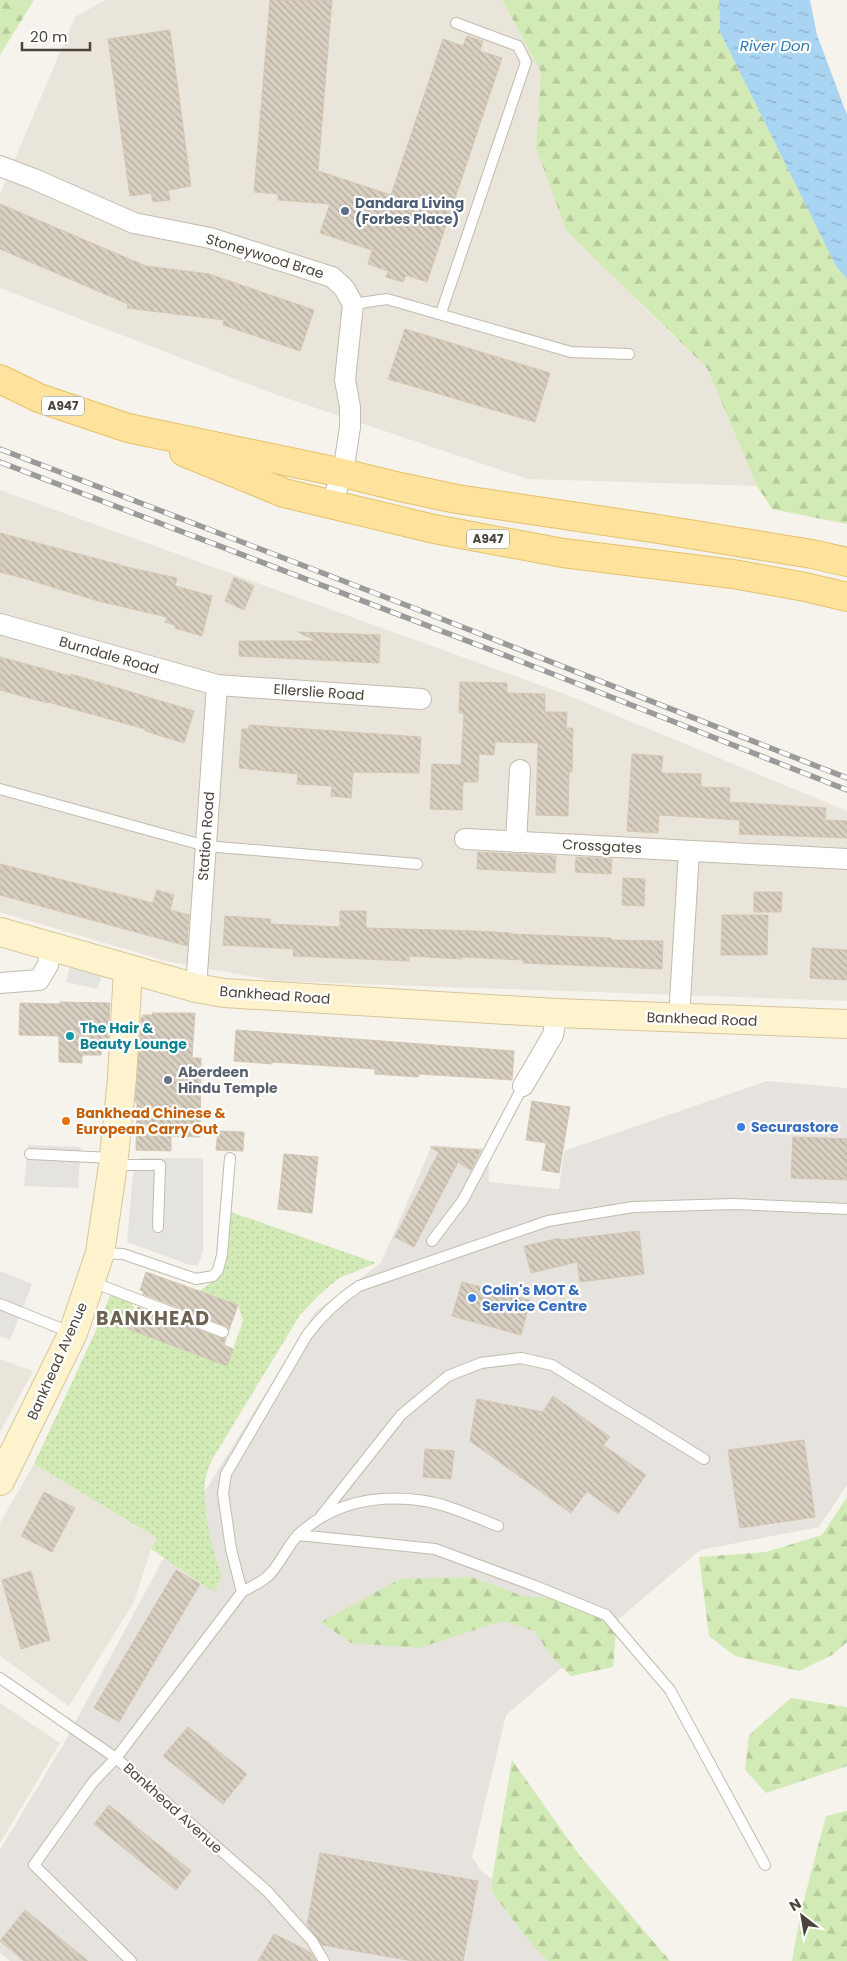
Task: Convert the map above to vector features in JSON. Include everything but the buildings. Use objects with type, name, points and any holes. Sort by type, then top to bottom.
[{"type":"main road","name":"A947","points":[[0,379],[39,398],[128,428],[254,482],[330,506],[434,529],[563,553],[733,574],[847,597]]},
{"type":"main road","name":"A947","points":[[128,428],[457,499],[627,524],[812,554],[847,562]]},
{"type":"street","name":"Stoneywood Brae","points":[[0,166],[134,223],[210,238],[332,277],[344,288],[353,304]]},
{"type":"street","points":[[330,506],[343,473],[350,428],[350,407],[346,380],[353,304]]},
{"type":"street","name":"Burndale Road","points":[[0,624],[217,685]]},
{"type":"street","name":"Ellerslie Road","points":[[217,685],[421,699]]},
{"type":"street","name":"Station Road","points":[[196,988],[217,685]]},
{"type":"street","points":[[516,842],[520,770]]},
{"type":"street","name":"Crossgates","points":[[465,839],[847,859]]},
{"type":"street","points":[[679,1018],[689,851]]},
{"type":"street","name":"Bankhead Road","points":[[0,932],[196,988],[224,993],[558,1013],[847,1024]]},
{"type":"street","points":[[0,983],[39,980],[48,965],[52,947]]},
{"type":"street","name":"Bankhead Avenue","points":[[0,1481],[73,1333],[92,1282],[100,1252],[114,1161],[122,1079],[128,969]]},
{"type":"street","points":[[523,1086],[553,1035],[558,1013]]},
{"type":"lane","points":[[441,313],[526,62],[518,46],[456,23]]},
{"type":"lane","points":[[353,304],[387,299],[571,352],[629,354]]},
{"type":"lane","points":[[0,789],[206,846],[417,864]]},
{"type":"lane","points":[[432,1241],[463,1200],[523,1086]]},
{"type":"lane","points":[[30,1154],[160,1165],[158,1227]]},
{"type":"lane","points":[[100,1252],[123,1254],[196,1279],[213,1276],[218,1270],[222,1255],[230,1158]]},
{"type":"lane","points":[[242,1592],[231,1550],[223,1493],[226,1474],[307,1335],[338,1300],[359,1286],[548,1221],[633,1207],[734,1204],[847,1209]]},
{"type":"lane","points":[[92,1282],[223,1332]]},
{"type":"lane","points":[[0,1304],[73,1333]]},
{"type":"lane","points":[[130,1961],[34,1865],[94,1782],[116,1758],[242,1592],[268,1577],[298,1535],[321,1516],[401,1415],[448,1376],[481,1363],[521,1358],[552,1365],[704,1459]]},
{"type":"lane","points":[[321,1516],[348,1505],[373,1499],[402,1499],[426,1501],[498,1526]]},
{"type":"lane","points":[[298,1535],[435,1549],[606,1615],[670,1690],[765,1865]]},
{"type":"lane","name":"Bankhead Avenue","points":[[0,1678],[116,1758],[267,1891],[312,1941],[324,1961]]},
{"type":"shaded area","points":[[105,0],[502,0],[541,72],[536,147],[637,301],[707,368],[757,486],[528,479],[274,394],[0,288],[0,194],[75,17]]},
{"type":"shaded area","points":[[0,490],[562,693],[847,811],[847,1001],[277,981],[166,961],[0,912]]},
{"type":"shaded area","points":[[73,953],[107,963],[97,989],[66,982]]},
{"type":"shaded area","points":[[767,1081],[847,1088],[847,1485],[819,1527],[700,1550],[506,1715],[472,1857],[481,1871],[492,1879],[492,1892],[528,1940],[548,1961],[10,1961],[0,1953],[0,1850],[63,1745],[161,1563],[315,1312],[381,1263],[432,1145],[488,1149],[489,1182],[559,1189],[564,1151]]},
{"type":"shaded area","points":[[28,1145],[81,1147],[78,1188],[24,1186]]},
{"type":"shaded area","points":[[141,1158],[203,1158],[203,1251],[198,1266],[187,1264],[127,1242],[133,1174]]},
{"type":"shaded area","points":[[0,1271],[32,1284],[10,1340],[0,1336]]},
{"type":"shaded area","points":[[0,1359],[33,1371],[0,1432]]},
{"type":"shaded area","points":[[34,1464],[157,1538],[151,1549],[134,1602],[69,1706],[0,1656],[0,1523]]},
{"type":"shaded area","points":[[0,1703],[60,1743],[0,1843]]},
{"type":"green space","points":[[0,0],[34,0],[0,55]]},
{"type":"green space","points":[[502,0],[719,0],[720,32],[836,266],[847,279],[847,524],[772,509],[757,486],[707,368],[566,230],[536,147],[541,72]]},
{"type":"green space","points":[[231,1212],[376,1263],[339,1278],[300,1315],[213,1458],[207,1472],[205,1496],[211,1539],[222,1576],[214,1592],[151,1549],[157,1538],[34,1464],[110,1296],[114,1294],[130,1300],[136,1312],[227,1366],[243,1321],[238,1305],[200,1291],[222,1274],[226,1261]]},
{"type":"green space","points":[[847,1497],[847,1642],[832,1655],[799,1671],[735,1656],[709,1636],[699,1557],[766,1552],[822,1535]]},
{"type":"green space","points":[[471,1577],[523,1596],[581,1601],[616,1632],[613,1667],[571,1676],[554,1659],[534,1631],[503,1621],[419,1648],[351,1643],[321,1622],[400,1579]]},
{"type":"green space","points":[[791,1698],[847,1707],[847,1766],[766,1793],[745,1770],[749,1735]]},
{"type":"green space","points":[[512,1760],[580,1856],[670,1961],[548,1961],[528,1940],[492,1892],[492,1879]]},
{"type":"green space","points":[[847,1811],[847,1961],[792,1961],[801,1911],[826,1816]]},
{"type":"water","name":"River Don","points":[[719,0],[810,0],[817,35],[847,115],[847,279],[836,266],[720,32]]},
{"type":"railway","points":[[0,449],[424,612],[847,778]]},
{"type":"railway","points":[[0,462],[512,658],[847,790]]},
{"type":"place","name":"Dandara Living (Forbes Place)","points":[[345,211]]},
{"type":"place","name":"The Hair & Beauty Lounge","points":[[70,1036]]},
{"type":"place","name":"Aberdeen Hindu Temple","points":[[168,1080]]},
{"type":"place","name":"Bankhead Chinese & European Carry Out","points":[[66,1121]]},
{"type":"place","name":"Securastore","points":[[741,1127]]},
{"type":"place","name":"Colin's MOT & Service Centre","points":[[472,1298]]},
{"type":"district","name":"BANKHEAD","points":[[153,1318]]}]
